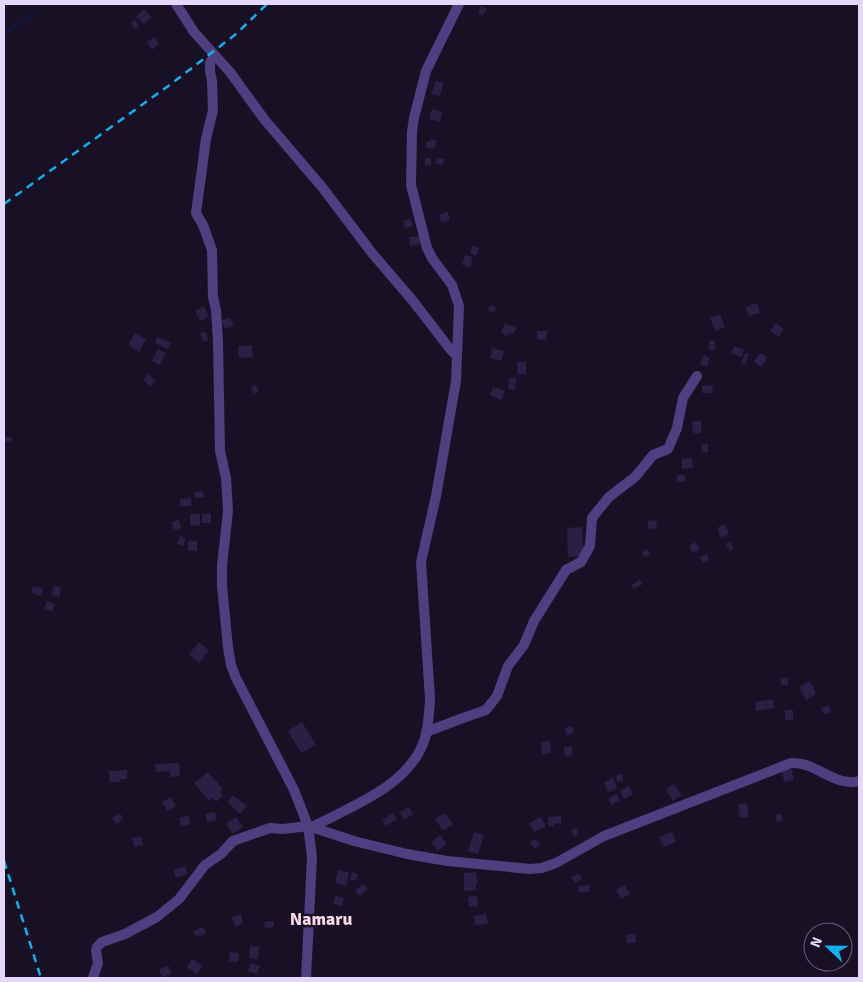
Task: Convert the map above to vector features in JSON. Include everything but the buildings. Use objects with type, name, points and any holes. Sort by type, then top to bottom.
[{"type":"street","points":[[176,4],[194,32],[230,72],[264,119],[322,187],[372,253],[413,300],[456,355]]},
{"type":"street","points":[[310,827],[395,781],[407,771],[417,756],[429,720],[430,699],[421,562],[436,496],[456,381],[459,316],[458,298],[452,285],[427,248],[411,185],[412,132],[426,71],[459,4]]},
{"type":"street","points":[[214,56],[210,63],[213,110],[206,139],[196,213],[203,225],[212,250],[213,297],[216,310],[219,360],[220,451],[226,478],[228,511],[222,572],[228,647],[231,665],[236,678],[294,790],[310,827],[312,857],[306,978]]},
{"type":"street","points":[[426,732],[486,710],[497,696],[508,666],[524,645],[534,621],[566,570],[582,562],[590,546],[592,518],[609,497],[635,477],[653,455],[668,449],[677,428],[683,398],[697,376]]},
{"type":"street","points":[[93,978],[98,963],[97,947],[102,942],[125,934],[157,917],[179,899],[205,865],[233,841],[257,831],[270,828],[310,827],[354,841],[407,854],[446,861],[530,869],[542,868],[556,863],[620,829],[792,763],[800,764],[844,782],[854,783],[859,781]]},
{"type":"waterway","points":[[4,34],[30,16],[36,4]]},
{"type":"railway","points":[[4,204],[171,84],[236,34],[267,4]]},
{"type":"railway","points":[[4,861],[41,978]]},
{"type":"district","name":"Namaru","points":[[321,919]]}]
